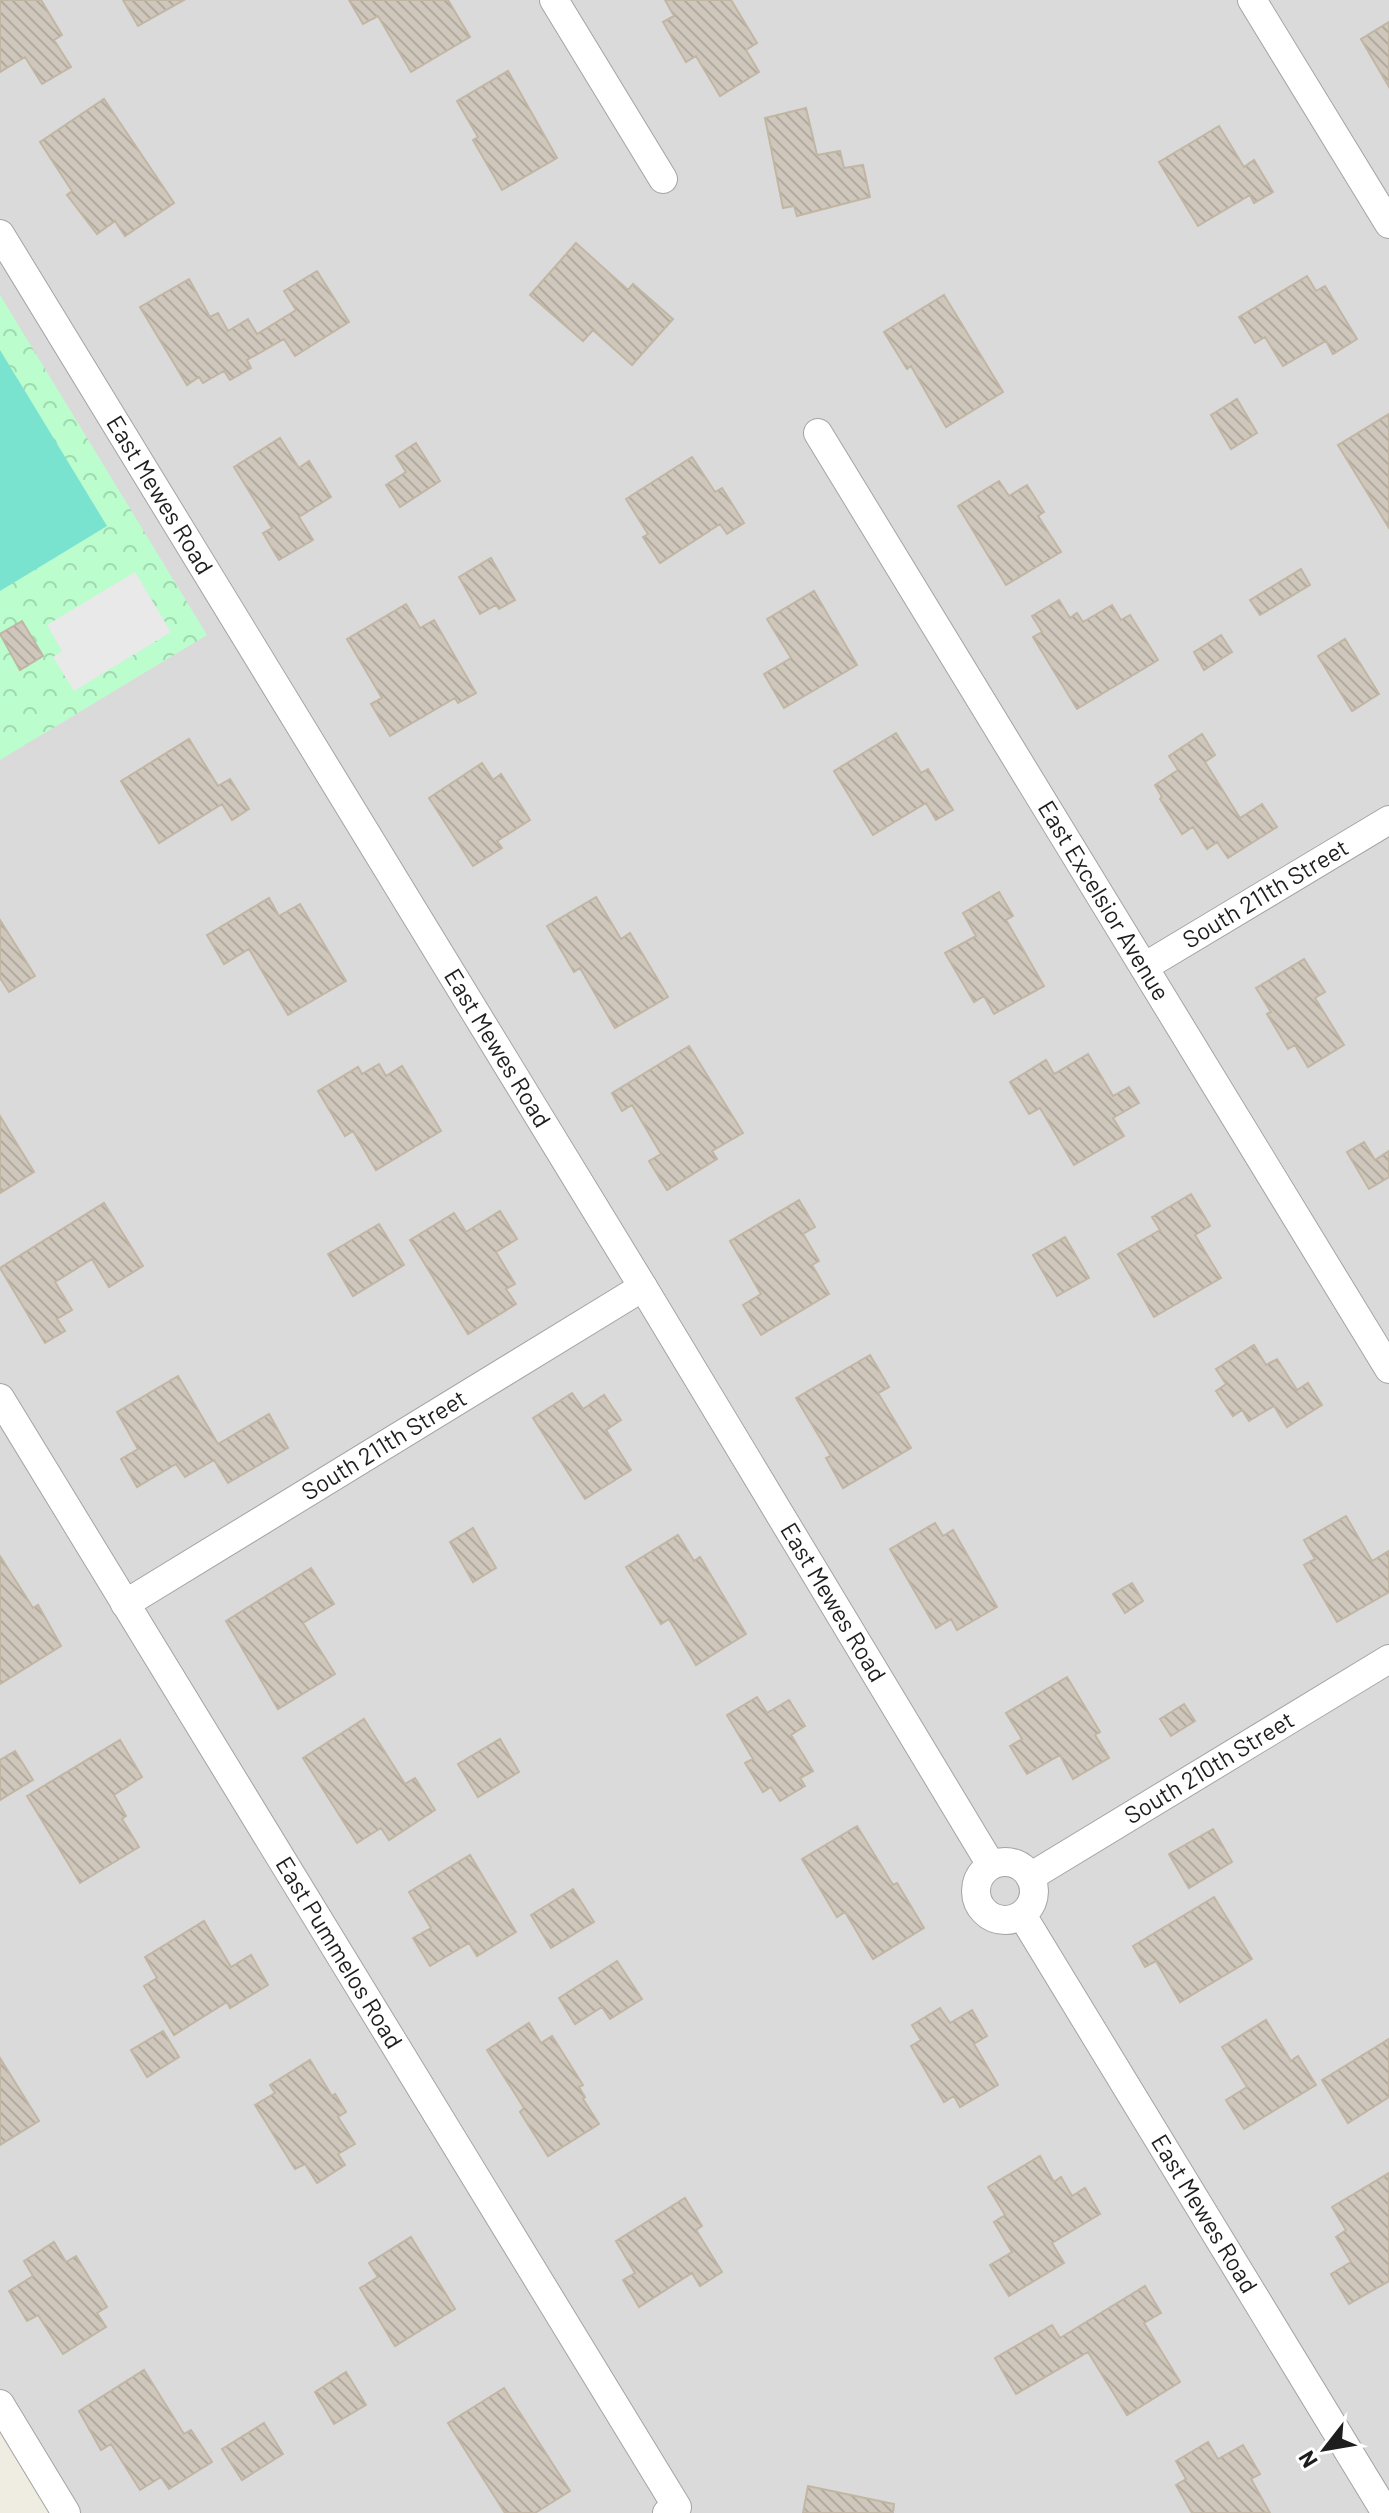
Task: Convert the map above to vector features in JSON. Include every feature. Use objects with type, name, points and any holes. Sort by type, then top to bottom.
[{"type":"street","points":[[554,0],[663,179]]},
{"type":"street","points":[[1252,0],[1389,224]]},
{"type":"street","name":"East Mewes Road","points":[[0,234],[643,1287],[991,1865]]},
{"type":"street","name":"East Excelsior Avenue","points":[[818,433],[1389,1369]]},
{"type":"street","name":"South 211th Street","points":[[1144,967],[1389,820]]},
{"type":"street","name":"South 211th Street","points":[[125,1604],[643,1287]]},
{"type":"street","name":"East Pummelos Road","points":[[0,1398],[672,2510]]},
{"type":"street","name":"South 210th Street","points":[[1030,1877],[1389,1659]]},
{"type":"street","points":[[1013,1863],[1030,1877],[1034,1893],[1028,1910],[1022,1915],[1013,1920],[994,1919],[980,1907],[976,1898],[978,1879],[991,1865],[1013,1863]]},
{"type":"street","name":"East Mewes Road","points":[[1022,1915],[1386,2513]]},
{"type":"street","points":[[0,2404],[66,2513]]},
{"type":"shaded area","points":[[0,0],[1389,0],[1389,2513],[55,2513],[0,2422]]},
{"type":"shaded area","points":[[0,350],[107,526],[0,591]]},
{"type":"shaded area","points":[[135,572],[171,632],[74,691],[53,657],[62,651],[47,625]]},
{"type":"green space","points":[[0,295],[207,635],[0,760]]},
{"type":"building","points":[[0,0],[41,0],[62,35],[54,40],[71,67],[42,84],[25,57],[0,72]]},
{"type":"building","points":[[123,0],[184,0],[138,26]]},
{"type":"building","points":[[349,0],[448,0],[470,37],[411,72],[378,16],[363,24]]},
{"type":"building","points":[[665,0],[731,0],[757,43],[746,50],[759,72],[720,96],[696,56],[686,62],[663,22],[674,16]]},
{"type":"building","points":[[1389,22],[1389,87],[1361,39]]},
{"type":"building","points":[[508,71],[557,158],[502,190],[473,140],[478,137],[457,101]]},
{"type":"building","points":[[104,99],[174,203],[125,236],[115,221],[97,234],[67,195],[72,191],[40,142]]},
{"type":"building","points":[[806,108],[817,155],[840,151],[844,168],[863,165],[870,197],[797,216],[794,206],[783,208],[765,118]]},
{"type":"building","points":[[1219,126],[1244,167],[1254,160],[1273,192],[1254,203],[1250,195],[1198,226],[1159,162]]},
{"type":"building","points":[[576,243],[628,290],[633,284],[673,319],[632,365],[593,330],[583,341],[530,295]]},
{"type":"building","points":[[317,271],[349,322],[295,356],[284,339],[247,360],[251,368],[230,380],[224,371],[203,383],[199,377],[187,385],[140,307],[189,279],[210,317],[218,313],[228,331],[248,319],[257,334],[296,310],[284,291]]},
{"type":"building","points":[[1307,276],[1316,291],[1325,286],[1357,339],[1333,354],[1326,341],[1283,366],[1265,337],[1255,343],[1239,317]]},
{"type":"building","points":[[944,295],[1003,392],[946,427],[911,366],[907,369],[884,332]]},
{"type":"building","points":[[1237,399],[1257,433],[1231,449],[1211,415]]},
{"type":"building","points":[[1389,414],[1389,528],[1338,445]]},
{"type":"building","points":[[280,438],[299,468],[309,461],[331,497],[299,517],[313,540],[279,560],[263,533],[272,528],[234,467]]},
{"type":"building","points":[[416,443],[440,481],[400,507],[386,485],[406,472],[396,456]]},
{"type":"building","points":[[692,457],[715,492],[722,488],[744,523],[727,534],[720,524],[660,563],[643,537],[648,534],[626,499]]},
{"type":"building","points":[[999,481],[1009,496],[1027,485],[1044,512],[1038,516],[1061,552],[1006,585],[958,506]]},
{"type":"building","points":[[491,558],[515,600],[499,609],[496,605],[480,614],[459,577]]},
{"type":"building","points":[[1301,569],[1310,585],[1260,615],[1250,600]]},
{"type":"building","points":[[814,591],[857,665],[784,708],[764,674],[791,658],[767,619]]},
{"type":"building","points":[[1059,600],[1070,618],[1077,613],[1083,622],[1112,605],[1121,620],[1130,615],[1158,660],[1077,709],[1033,637],[1042,632],[1032,616]]},
{"type":"building","points":[[406,604],[420,628],[434,620],[476,693],[458,703],[455,698],[390,736],[371,704],[382,698],[347,639]]},
{"type":"building","points":[[22,621],[43,656],[20,670],[0,634]]},
{"type":"building","points":[[1221,635],[1232,652],[1204,670],[1194,652]]},
{"type":"building","points":[[1345,639],[1379,694],[1352,711],[1318,656]]},
{"type":"building","points":[[896,733],[921,773],[928,769],[953,810],[936,820],[926,803],[873,835],[834,771]]},
{"type":"building","points":[[1202,734],[1215,755],[1205,762],[1240,818],[1262,804],[1277,827],[1228,858],[1217,842],[1207,849],[1193,827],[1182,834],[1155,785],[1178,770],[1169,756]]},
{"type":"building","points":[[189,739],[218,786],[230,779],[249,809],[232,820],[222,804],[159,843],[121,781]]},
{"type":"building","points":[[482,763],[493,780],[501,774],[530,820],[497,841],[502,848],[473,866],[429,798]]},
{"type":"building","points":[[999,892],[1013,916],[1006,920],[1044,986],[994,1014],[984,996],[974,1002],[945,953],[976,936],[963,913]]},
{"type":"building","points":[[596,897],[621,939],[630,933],[668,997],[615,1028],[580,968],[574,972],[547,926]]},
{"type":"building","points":[[269,898],[279,916],[300,904],[346,981],[288,1015],[249,949],[224,964],[207,935]]},
{"type":"building","points":[[0,920],[35,976],[9,992],[0,978]]},
{"type":"building","points":[[1304,959],[1325,992],[1315,998],[1344,1045],[1308,1067],[1295,1045],[1288,1049],[1256,988]]},
{"type":"building","points":[[689,1046],[743,1133],[712,1151],[717,1159],[667,1190],[649,1161],[661,1154],[632,1105],[622,1111],[612,1093]]},
{"type":"building","points":[[1088,1054],[1113,1096],[1129,1087],[1139,1103],[1113,1118],[1124,1136],[1074,1165],[1040,1108],[1029,1114],[1010,1082],[1046,1060],[1054,1074]]},
{"type":"building","points":[[379,1064],[386,1076],[402,1066],[441,1131],[376,1170],[353,1131],[345,1136],[318,1091],[358,1067],[362,1074]]},
{"type":"building","points":[[0,1116],[34,1172],[0,1193]]},
{"type":"building","points":[[1364,1142],[1375,1160],[1389,1151],[1389,1177],[1369,1189],[1347,1152]]},
{"type":"building","points":[[1191,1194],[1210,1226],[1195,1235],[1221,1278],[1154,1317],[1118,1254],[1160,1230],[1152,1217]]},
{"type":"building","points":[[799,1200],[815,1227],[803,1234],[819,1261],[812,1265],[829,1294],[761,1335],[743,1305],[761,1294],[730,1241]]},
{"type":"building","points":[[104,1203],[143,1266],[109,1287],[92,1259],[55,1282],[72,1310],[57,1319],[65,1331],[45,1343],[0,1268]]},
{"type":"building","points":[[500,1211],[517,1239],[496,1252],[515,1284],[506,1289],[516,1304],[468,1334],[410,1240],[454,1213],[466,1232]]},
{"type":"building","points":[[379,1224],[404,1265],[353,1296],[328,1254]]},
{"type":"building","points":[[1065,1237],[1089,1278],[1057,1296],[1033,1255]]},
{"type":"building","points":[[1254,1345],[1266,1365],[1277,1359],[1297,1390],[1308,1383],[1322,1405],[1287,1427],[1274,1406],[1249,1421],[1242,1410],[1233,1416],[1216,1391],[1226,1384],[1216,1369]]},
{"type":"building","points":[[870,1355],[889,1387],[878,1393],[911,1448],[843,1488],[826,1458],[831,1456],[796,1398]]},
{"type":"building","points":[[178,1376],[218,1444],[269,1414],[288,1448],[228,1483],[214,1460],[185,1477],[176,1464],[137,1487],[121,1459],[138,1449],[117,1412]]},
{"type":"building","points":[[572,1393],[583,1409],[604,1395],[621,1420],[606,1430],[631,1470],[585,1499],[533,1418]]},
{"type":"building","points":[[1346,1516],[1372,1561],[1389,1551],[1389,1592],[1337,1622],[1304,1565],[1315,1559],[1304,1540]]},
{"type":"building","points":[[935,1523],[943,1536],[953,1530],[997,1607],[957,1630],[951,1619],[936,1628],[890,1549]]},
{"type":"building","points":[[473,1528],[496,1568],[473,1582],[450,1542]]},
{"type":"building","points":[[678,1535],[694,1561],[700,1557],[746,1634],[696,1665],[669,1619],[661,1624],[626,1567]]},
{"type":"building","points":[[0,1556],[33,1608],[38,1605],[61,1646],[0,1684]]},
{"type":"building","points":[[311,1568],[334,1604],[303,1623],[335,1674],[278,1709],[226,1621]]},
{"type":"building","points":[[1132,1583],[1143,1601],[1125,1613],[1113,1594]]},
{"type":"building","points":[[1067,1677],[1100,1732],[1095,1735],[1109,1758],[1073,1779],[1060,1755],[1027,1774],[1010,1746],[1022,1739],[1006,1713]]},
{"type":"building","points":[[757,1697],[767,1713],[789,1700],[805,1726],[791,1735],[813,1771],[800,1778],[805,1786],[780,1801],[771,1787],[763,1792],[745,1763],[753,1759],[727,1715]]},
{"type":"building","points":[[1184,1704],[1195,1721],[1171,1736],[1160,1719]]},
{"type":"building","points":[[364,1719],[405,1784],[415,1778],[435,1810],[389,1840],[381,1828],[357,1843],[303,1758]]},
{"type":"building","points":[[500,1739],[519,1772],[478,1797],[458,1764]]},
{"type":"building","points":[[120,1740],[142,1777],[114,1795],[126,1816],[122,1819],[139,1847],[80,1883],[27,1796]]},
{"type":"building","points":[[15,1751],[33,1780],[0,1800],[0,1760]]},
{"type":"building","points":[[857,1826],[924,1928],[873,1959],[845,1912],[837,1917],[802,1859]]},
{"type":"building","points":[[1213,1829],[1232,1862],[1189,1888],[1169,1854]]},
{"type":"building","points":[[470,1855],[516,1932],[477,1956],[469,1943],[430,1966],[413,1938],[431,1928],[409,1892]]},
{"type":"building","points":[[573,1889],[594,1922],[551,1948],[531,1915]]},
{"type":"building","points":[[1214,1897],[1252,1959],[1180,2002],[1156,1961],[1145,1967],[1133,1946]]},
{"type":"building","points":[[204,1921],[231,1967],[251,1955],[268,1985],[230,2008],[227,2002],[174,2035],[144,1986],[157,1978],[145,1957]]},
{"type":"building","points":[[617,1961],[642,1999],[610,2019],[602,2007],[575,2024],[559,1998]]},
{"type":"building","points":[[940,2008],[950,2023],[972,2010],[987,2036],[974,2044],[998,2085],[960,2107],[954,2096],[944,2102],[911,2046],[921,2040],[912,2025]]},
{"type":"building","points":[[1266,2020],[1291,2061],[1298,2056],[1316,2085],[1244,2129],[1226,2100],[1247,2087],[1222,2047]]},
{"type":"building","points":[[529,2023],[541,2043],[552,2036],[583,2085],[579,2087],[585,2097],[583,2099],[599,2124],[548,2156],[520,2112],[524,2108],[487,2050]]},
{"type":"building","points":[[163,2031],[179,2057],[147,2077],[131,2050]]},
{"type":"building","points":[[1389,2039],[1389,2097],[1348,2123],[1322,2080]]},
{"type":"building","points":[[0,2058],[39,2121],[0,2145]]},
{"type":"building","points":[[310,2060],[332,2096],[335,2094],[346,2112],[338,2117],[355,2144],[338,2154],[345,2165],[317,2183],[305,2164],[295,2169],[255,2105],[275,2093],[270,2085]]},
{"type":"building","points":[[1040,2156],[1054,2182],[1061,2177],[1072,2196],[1085,2188],[1100,2214],[1052,2243],[1064,2263],[1009,2296],[990,2265],[1012,2252],[994,2222],[1005,2215],[988,2187]]},
{"type":"building","points":[[1389,2173],[1389,2281],[1349,2304],[1331,2274],[1351,2262],[1336,2237],[1346,2230],[1332,2207]]},
{"type":"building","points":[[685,2198],[702,2226],[696,2230],[722,2272],[700,2286],[692,2273],[639,2307],[623,2280],[635,2273],[616,2241]]},
{"type":"building","points":[[411,2237],[455,2309],[395,2346],[360,2288],[378,2277],[369,2263]]},
{"type":"building","points":[[54,2242],[66,2262],[76,2256],[107,2307],[97,2313],[106,2327],[63,2354],[38,2315],[27,2321],[9,2291],[33,2276],[24,2261]]},
{"type":"building","points":[[1145,2286],[1161,2313],[1144,2323],[1180,2382],[1127,2415],[1088,2352],[1016,2394],[995,2358],[1052,2325],[1060,2338]]},
{"type":"building","points":[[144,2370],[184,2434],[191,2430],[212,2462],[169,2489],[161,2477],[140,2490],[111,2444],[101,2450],[79,2411]]},
{"type":"building","points":[[346,2372],[366,2405],[334,2424],[315,2392]]},
{"type":"building","points":[[504,2388],[570,2491],[535,2513],[505,2513],[448,2423]]},
{"type":"building","points":[[264,2423],[283,2454],[242,2480],[222,2449]]},
{"type":"building","points":[[1208,2442],[1218,2459],[1243,2445],[1260,2474],[1251,2479],[1270,2513],[1192,2513],[1176,2485],[1186,2479],[1176,2461]]},
{"type":"building","points":[[808,2486],[894,2504],[893,2513],[803,2513]]}]
